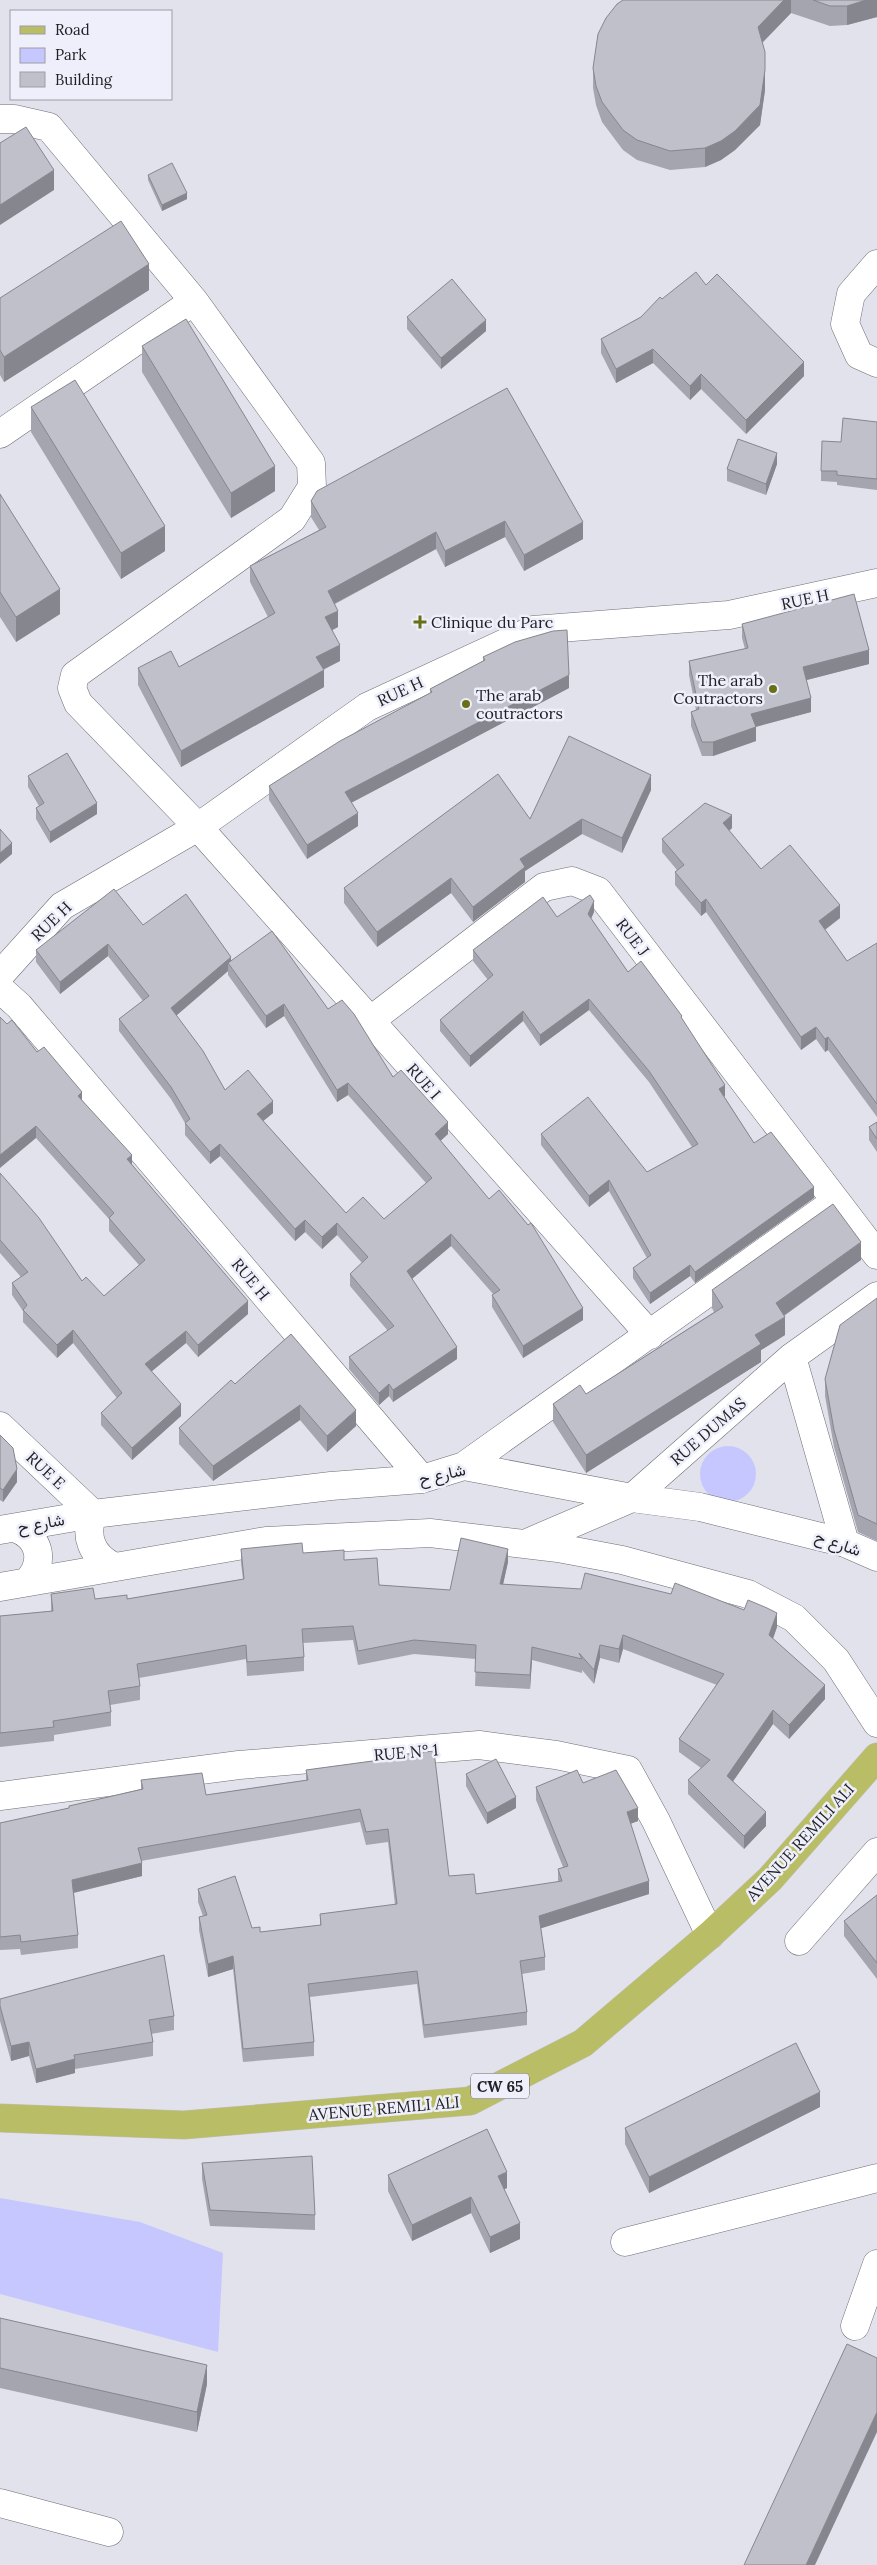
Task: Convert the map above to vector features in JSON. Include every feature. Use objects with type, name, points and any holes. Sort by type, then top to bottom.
[{"type":"main road","name":"AVENUE REMILI ALI","points":[[0,2118],[184,2124],[470,2101],[583,2043],[710,1935],[770,1879],[877,1757]]},
{"type":"street","name":"RUE I","points":[[0,119],[14,119],[49,127],[194,301],[311,464],[312,487],[292,519],[75,675],[72,688],[78,703],[198,827],[650,1335]]},
{"type":"street","points":[[877,264],[851,294],[845,324],[859,355],[877,364]]},
{"type":"street","points":[[0,434],[194,301]]},
{"type":"street","name":"RUE H","points":[[0,974],[62,906],[198,827],[367,706],[533,630],[729,615],[877,583]]},
{"type":"street","name":"RUE J","points":[[371,1020],[544,887],[572,881],[598,891],[877,1255]]},
{"type":"street","name":"RUE H","points":[[0,989],[19,1006],[422,1480]]},
{"type":"street","points":[[464,1466],[836,1201]]},
{"type":"street","name":"RUE DUMAS","points":[[525,1544],[632,1498],[792,1357],[877,1296]]},
{"type":"street","points":[[792,1357],[845,1543]]},
{"type":"street","name":"RUE E","points":[[0,1426],[93,1514]]},
{"type":"street","name":"شارع ح","points":[[7,1529],[93,1514],[331,1486],[422,1480],[464,1466],[632,1498],[700,1508],[845,1543],[877,1558]]},
{"type":"street","points":[[93,1514],[89,1522],[90,1540],[99,1556],[113,1566]]},
{"type":"street","points":[[7,1529],[24,1532],[37,1546],[38,1566],[27,1582]]},
{"type":"street","points":[[0,1587],[266,1541],[430,1533],[525,1544],[622,1560],[748,1594],[794,1618],[836,1660],[877,1723]]},
{"type":"street","name":"RUE N° 1","points":[[0,1796],[239,1765],[479,1746],[556,1755],[628,1770],[656,1821],[710,1935]]},
{"type":"street","points":[[799,1942],[877,1852]]},
{"type":"street","points":[[625,2242],[877,2178]]},
{"type":"street","points":[[855,2326],[877,2264]]},
{"type":"street","points":[[0,2503],[109,2532]]},
{"type":"green space","points":[[728,1446],[739,1448],[748,1454],[754,1463],[756,1474],[754,1485],[748,1494],[739,1500],[728,1502],[717,1500],[708,1494],[702,1485],[700,1474],[702,1463],[708,1454],[717,1448]]},
{"type":"green space","points":[[0,2198],[140,2222],[223,2253],[218,2352],[0,2294]]},
{"type":"building","points":[[623,0],[784,0],[758,27],[765,52],[765,70],[760,105],[735,131],[721,141],[705,148],[670,151],[637,140],[623,130],[602,102],[596,86],[593,68],[598,34],[606,18],[617,4]]},
{"type":"building","points":[[813,0],[866,0],[847,6],[830,6]]},
{"type":"building","points":[[26,127],[54,170],[0,205],[0,143]]},
{"type":"building","points":[[172,163],[187,193],[162,205],[148,175]]},
{"type":"building","points":[[121,221],[149,264],[4,357],[0,350],[0,298]]},
{"type":"building","points":[[696,272],[706,285],[717,274],[804,362],[746,420],[701,374],[690,386],[653,349],[616,369],[601,339],[641,317],[660,297],[662,299]]},
{"type":"building","points":[[452,279],[486,320],[441,358],[407,317]]},
{"type":"building","points":[[186,319],[275,466],[231,493],[142,346]]},
{"type":"building","points":[[75,380],[165,526],[121,553],[31,407]]},
{"type":"building","points":[[507,388],[583,522],[524,555],[505,521],[445,551],[436,532],[328,591],[338,611],[325,617],[340,645],[316,657],[324,670],[181,751],[138,668],[171,651],[179,667],[275,613],[250,566],[326,527],[311,501],[317,491]]},
{"type":"building","points":[[843,418],[877,422],[877,479],[837,475],[837,471],[821,471],[822,441],[841,442]]},
{"type":"building","points":[[738,439],[777,453],[766,484],[727,469]]},
{"type":"building","points":[[0,494],[60,589],[16,617],[0,592]]},
{"type":"building","points":[[854,594],[869,650],[803,667],[811,698],[751,714],[756,727],[713,742],[702,742],[691,712],[699,709],[689,661],[748,648],[742,624]]},
{"type":"building","points":[[567,630],[569,675],[345,792],[358,813],[307,845],[269,786],[340,741],[432,692],[430,689],[485,660],[483,657],[515,642],[553,631]]},
{"type":"building","points":[[569,736],[651,775],[622,838],[582,819],[520,859],[525,867],[473,907],[451,878],[377,932],[344,888],[498,774],[530,819]]},
{"type":"building","points":[[67,753],[97,803],[50,832],[36,808],[44,803],[28,776]]},
{"type":"building","points":[[705,803],[732,815],[723,823],[761,869],[790,845],[840,905],[819,921],[847,961],[877,943],[877,1104],[828,1037],[825,1039],[816,1027],[801,1037],[706,899],[701,903],[675,872],[684,865],[662,839]]},
{"type":"building","points":[[0,829],[12,843],[0,853]]},
{"type":"building","points":[[114,889],[143,925],[186,894],[231,957],[171,1008],[203,1051],[225,1090],[248,1070],[273,1101],[257,1114],[346,1213],[363,1197],[384,1219],[432,1178],[348,1083],[337,1090],[284,1004],[266,1016],[228,963],[272,931],[328,1009],[342,1000],[354,1014],[393,1077],[401,1070],[448,1122],[435,1134],[489,1199],[499,1190],[528,1225],[531,1223],[583,1308],[523,1346],[492,1295],[500,1290],[451,1234],[407,1271],[457,1347],[393,1390],[389,1384],[379,1393],[349,1357],[394,1326],[350,1274],[368,1257],[337,1223],[322,1237],[305,1220],[295,1229],[220,1144],[210,1152],[185,1123],[190,1119],[171,1087],[119,1019],[149,996],[108,944],[60,982],[36,950]]},
{"type":"building","points":[[590,895],[594,901],[588,914],[628,972],[641,961],[682,1016],[725,1085],[719,1089],[754,1143],[771,1132],[814,1187],[695,1272],[690,1265],[650,1293],[633,1268],[651,1255],[609,1180],[589,1196],[541,1134],[588,1097],[647,1172],[698,1144],[649,1071],[589,999],[540,1035],[523,1011],[470,1056],[440,1020],[493,975],[473,950],[543,897],[557,917]]},
{"type":"building","points":[[0,1017],[7,1024],[12,1020],[37,1052],[44,1047],[82,1092],[78,1096],[132,1155],[127,1159],[248,1301],[198,1345],[186,1331],[145,1364],[181,1404],[132,1448],[101,1413],[122,1393],[73,1330],[57,1345],[23,1310],[27,1305],[12,1283],[28,1272],[0,1240],[0,1173],[39,1218],[82,1281],[86,1277],[104,1296],[145,1260],[109,1218],[114,1213],[36,1126],[0,1155]]},
{"type":"building","points":[[877,1122],[877,1139],[869,1127]]},
{"type":"building","points":[[833,1204],[861,1242],[776,1303],[785,1317],[755,1335],[761,1344],[586,1455],[553,1404],[580,1385],[586,1394],[723,1307],[712,1290]]},
{"type":"building","points":[[877,1298],[877,1524],[858,1515],[834,1430],[825,1379],[840,1325]]},
{"type":"building","points":[[291,1334],[356,1410],[327,1436],[300,1405],[213,1466],[179,1428],[231,1380],[235,1384]]},
{"type":"building","points":[[0,1435],[13,1448],[17,1469],[3,1490],[0,1488]]},
{"type":"building","points":[[461,1538],[508,1549],[500,1584],[581,1589],[585,1573],[671,1594],[675,1583],[744,1610],[748,1600],[777,1613],[769,1635],[825,1685],[789,1725],[773,1710],[727,1776],[766,1812],[744,1836],[688,1780],[710,1760],[679,1739],[724,1674],[623,1635],[619,1649],[600,1645],[594,1670],[579,1653],[582,1659],[532,1647],[530,1675],[475,1672],[476,1645],[414,1640],[358,1651],[353,1626],[302,1629],[304,1657],[247,1662],[246,1645],[137,1664],[140,1686],[108,1691],[111,1712],[53,1721],[54,1727],[0,1733],[0,1616],[53,1611],[51,1594],[93,1588],[95,1599],[127,1595],[127,1599],[244,1579],[241,1549],[302,1543],[303,1553],[344,1550],[344,1560],[377,1558],[379,1585],[450,1590]]},
{"type":"building","points":[[434,1751],[449,1876],[474,1874],[476,1894],[562,1881],[558,1869],[568,1866],[536,1787],[577,1770],[583,1783],[616,1770],[638,1808],[627,1812],[649,1881],[539,1916],[545,1957],[520,1961],[527,2012],[424,2025],[417,1971],[308,1984],[314,2042],[243,2049],[233,1956],[208,1964],[199,1917],[207,1915],[198,1889],[235,1876],[252,1928],[260,1927],[260,1932],[321,1925],[320,1914],[397,1904],[388,1829],[366,1832],[360,1809],[138,1848],[142,1863],[72,1880],[78,1935],[21,1942],[20,1935],[0,1937],[0,1823],[143,1789],[141,1780],[202,1773],[206,1795],[308,1780],[306,1770],[380,1760],[379,1757]]},
{"type":"building","points":[[496,1759],[516,1797],[487,1813],[466,1774]]},
{"type":"building","points":[[877,1895],[877,1963],[844,1921]]},
{"type":"building","points":[[164,1955],[174,2016],[149,2020],[153,2042],[74,2055],[75,2059],[36,2069],[29,2042],[11,2046],[0,2006],[0,1999]]},
{"type":"building","points":[[796,2043],[820,2092],[649,2177],[625,2128]]},
{"type":"building","points":[[487,2129],[507,2172],[498,2176],[520,2223],[490,2237],[471,2197],[412,2225],[388,2175]]},
{"type":"building","points":[[312,2156],[315,2215],[210,2210],[202,2163]]},
{"type":"building","points":[[0,2318],[207,2365],[197,2412],[0,2368]]},
{"type":"building","points":[[847,2344],[877,2358],[877,2412],[806,2565],[744,2565]]},
{"type":"place","name":"Clinique du Parc","points":[[420,622]]},
{"type":"place","name":"The arab Coutractors","points":[[773,689]]},
{"type":"place","name":"The arab coutractors","points":[[466,704]]}]
